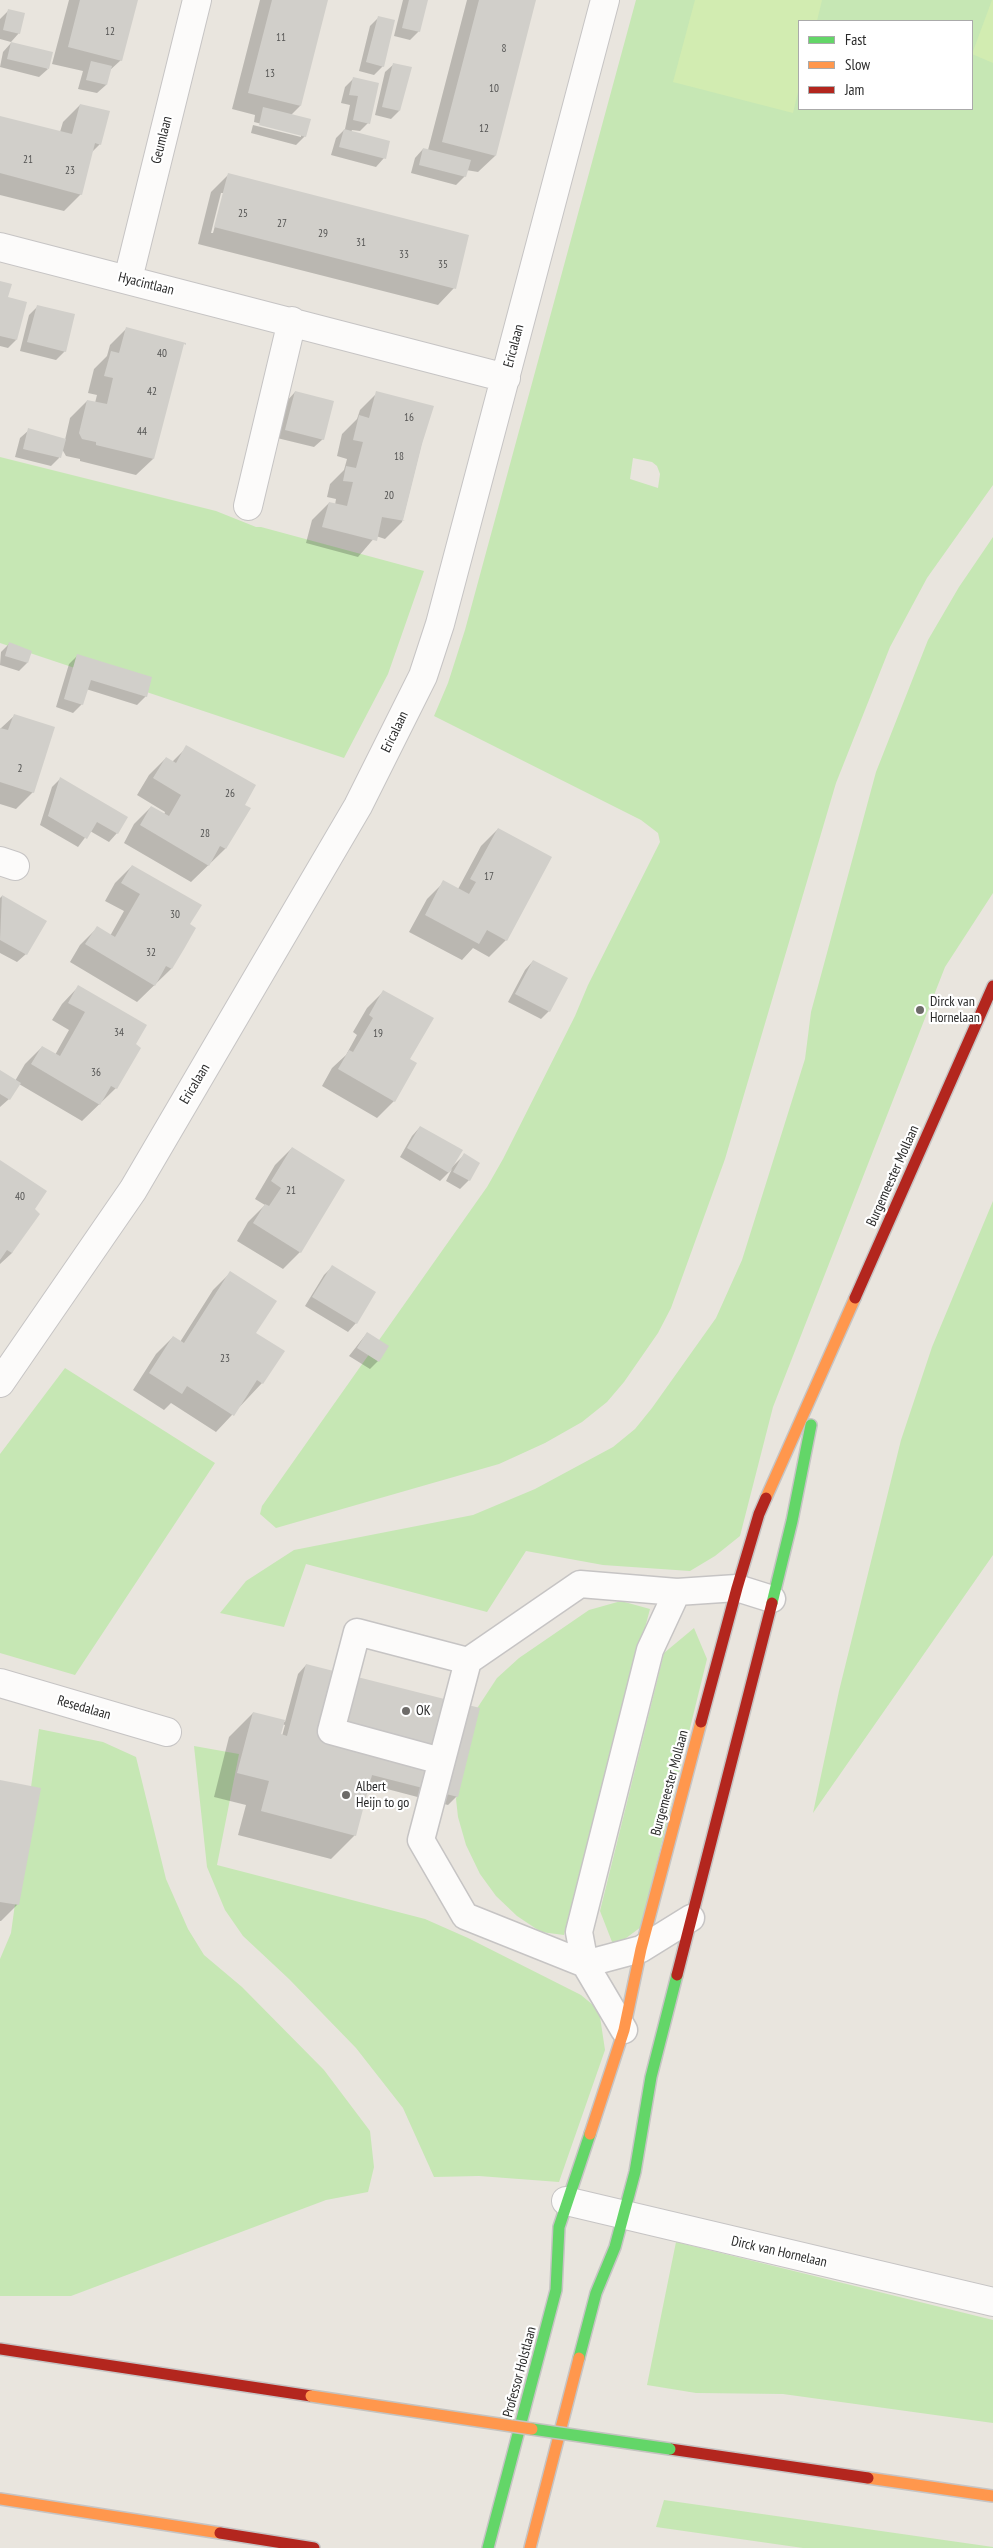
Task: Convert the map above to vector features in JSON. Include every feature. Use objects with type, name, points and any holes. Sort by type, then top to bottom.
[{"type":"main road","name":"Burgemeester Mollaan","points":[[566,2201],[601,2105],[624,2030],[641,1949],[737,1588],[759,1514],[821,1378],[993,986]]},
{"type":"main road","name":"Burgemeester Mollaan","points":[[624,2215],[635,2172],[642,2120],[651,2077],[716,1828],[792,1520],[821,1378]]},
{"type":"main road","name":"Professor Holstlaan","points":[[488,2548],[556,2290],[559,2228],[566,2201]]},
{"type":"main road","points":[[530,2548],[596,2293],[615,2247],[624,2215]]},
{"type":"main road","points":[[0,2349],[993,2496]]},
{"type":"main road","points":[[0,2499],[314,2548]]},
{"type":"street","name":"Geumlaan","points":[[128,279],[197,0]]},
{"type":"street","name":"Ericalaan","points":[[0,1383],[132,1190],[358,806],[423,676],[440,624],[605,0]]},
{"type":"street","name":"Hyacintlaan","points":[[0,247],[506,378]]},
{"type":"street","points":[[248,506],[292,322]]},
{"type":"street","name":"Resedalaan","points":[[0,1683],[167,1732]]},
{"type":"street","name":"Dirck van Hornelaan","points":[[566,2201],[993,2302]]},
{"type":"lane","points":[[691,1918],[641,1949],[585,1964],[466,1916],[420,1840],[468,1661],[580,1584],[677,1592],[737,1588],[772,1599]]},
{"type":"lane","points":[[624,2030],[585,1964],[579,1932],[650,1650],[677,1592]]},
{"type":"lane","points":[[442,1760],[331,1731],[357,1632],[468,1661]]},
{"type":"green space","points":[[636,0],[993,0],[993,485],[927,578],[890,647],[836,783],[725,1159],[671,1308],[658,1333],[624,1382],[607,1402],[582,1422],[545,1443],[499,1464],[276,1528],[260,1514],[262,1506],[487,1187],[575,1016],[588,985],[660,842],[658,833],[641,820],[434,716],[448,683],[465,630]],"holes":[[[633,458],[652,462],[657,466],[660,474],[658,488],[630,479]]]},
{"type":"green space","points":[[695,0],[822,0],[817,20],[798,20],[798,92],[793,113],[673,82]]},
{"type":"green space","points":[[993,0],[993,63],[973,54]]},
{"type":"green space","points":[[0,457],[216,511],[256,527],[424,571],[388,674],[344,758],[0,643]]},
{"type":"green space","points":[[993,537],[993,893],[945,967],[773,1407],[740,1536],[715,1556],[690,1571],[603,1565],[526,1551],[487,1612],[306,1564],[284,1627],[220,1613],[246,1581],[294,1550],[473,1515],[535,1489],[613,1447],[635,1429],[652,1408],[716,1318],[742,1260],[805,1059],[811,1012],[876,772],[928,640],[959,587]]},
{"type":"green space","points":[[993,1201],[993,1555],[813,1813],[839,1691],[901,1440],[932,1347]]},
{"type":"green space","points":[[65,1368],[215,1463],[75,1675],[0,1653],[0,1454]]},
{"type":"green space","points":[[621,1601],[650,1609],[564,1935],[541,1932],[517,1916],[496,1896],[480,1874],[466,1845],[458,1817],[456,1799],[476,1710],[497,1678],[519,1658],[589,1610]]},
{"type":"green space","points":[[694,1628],[707,1659],[641,1927],[614,1947],[600,1911],[664,1653]]},
{"type":"green space","points":[[39,1729],[103,1742],[136,1757],[166,1879],[188,1929],[204,1955],[242,1987],[324,2070],[370,2131],[374,2167],[368,2192],[326,2200],[71,2296],[0,2296],[0,1959],[11,1933]]},
{"type":"green space","points":[[194,1746],[239,1754],[217,1865],[425,1919],[468,1938],[581,1995],[599,2010],[605,2050],[559,2182],[479,2176],[434,2177],[403,2108],[356,2048],[289,1979],[243,1936],[225,1910],[207,1867]]},
{"type":"green space","points":[[676,2242],[993,2320],[993,2423],[783,2394],[696,2393],[647,2385]]},
{"type":"green space","points":[[664,2500],[993,2548],[803,2548],[656,2527]]},
{"type":"building","points":[[80,0],[138,0],[122,61],[68,47]]},
{"type":"building","points":[[272,0],[328,0],[301,106],[248,93]]},
{"type":"building","points":[[409,0],[428,0],[420,32],[402,28]]},
{"type":"building","points":[[479,0],[536,0],[496,156],[442,142]]},
{"type":"building","points":[[8,9],[25,13],[20,34],[3,30]]},
{"type":"building","points":[[378,16],[395,20],[384,67],[366,62]]},
{"type":"building","points":[[11,42],[53,52],[49,69],[7,59]]},
{"type":"building","points":[[91,61],[112,66],[107,85],[86,80]]},
{"type":"building","points":[[393,63],[412,67],[400,111],[382,107]]},
{"type":"building","points":[[353,77],[379,83],[370,124],[353,120],[358,96],[349,95]]},
{"type":"building","points":[[80,104],[110,111],[101,145],[95,143],[82,195],[0,173],[0,116],[72,134]]},
{"type":"building","points":[[263,107],[311,119],[306,137],[259,125]]},
{"type":"building","points":[[344,129],[390,141],[386,159],[339,147]]},
{"type":"building","points":[[423,148],[471,160],[466,177],[419,165]]},
{"type":"building","points":[[228,173],[469,235],[456,289],[214,227]]},
{"type":"building","points":[[0,281],[12,284],[8,297],[27,302],[17,340],[0,336]]},
{"type":"building","points":[[37,305],[75,314],[66,352],[27,342]]},
{"type":"building","points":[[126,327],[186,343],[186,345],[184,344],[154,459],[96,445],[96,442],[82,439],[79,433],[87,400],[107,404],[113,378],[104,376],[111,351],[119,353]]},
{"type":"building","points":[[295,391],[334,401],[324,440],[285,430]]},
{"type":"building","points":[[376,391],[434,406],[422,444],[403,520],[405,521],[382,517],[377,541],[322,527],[329,502],[347,506],[353,482],[343,481],[346,466],[356,468],[363,442],[353,440],[359,415],[369,418]]},
{"type":"building","points":[[28,428],[66,439],[61,458],[23,449]]},
{"type":"building","points":[[9,642],[32,651],[28,663],[5,656]]},
{"type":"building","points":[[77,654],[152,677],[147,697],[91,680],[83,705],[64,699]]},
{"type":"building","points":[[14,714],[55,727],[34,793],[0,782],[0,728],[8,730]]},
{"type":"building","points":[[186,745],[256,785],[245,805],[251,808],[226,849],[220,846],[209,866],[140,825],[151,806],[169,816],[181,795],[153,778],[166,757],[176,763]]},
{"type":"building","points":[[60,777],[128,817],[118,834],[97,822],[87,839],[48,816]]},
{"type":"building","points":[[498,828],[552,857],[507,941],[487,930],[479,944],[425,915],[443,880],[469,894],[476,882],[470,879]]},
{"type":"building","points":[[132,865],[202,905],[190,924],[196,928],[184,949],[172,969],[166,966],[155,986],[85,944],[97,926],[115,937],[140,894],[121,883]]},
{"type":"building","points":[[2,895],[47,921],[27,955],[0,940]]},
{"type":"building","points":[[533,960],[568,978],[550,1012],[515,994]]},
{"type":"building","points":[[78,985],[147,1025],[136,1044],[141,1048],[117,1089],[111,1086],[100,1105],[31,1064],[42,1046],[60,1056],[85,1012],[68,1003]]},
{"type":"building","points":[[383,990],[434,1018],[410,1059],[417,1063],[395,1102],[338,1069],[349,1050],[353,1052],[373,1018],[369,1015]]},
{"type":"building","points":[[0,1070],[21,1083],[10,1100],[0,1094]]},
{"type":"building","points":[[420,1126],[463,1150],[449,1173],[407,1148]]},
{"type":"building","points":[[292,1147],[345,1180],[301,1253],[253,1223],[265,1204],[269,1206],[281,1188],[271,1181]]},
{"type":"building","points":[[464,1153],[480,1163],[470,1181],[453,1172]]},
{"type":"building","points":[[0,1160],[47,1191],[35,1209],[40,1214],[12,1253],[7,1250],[0,1260]]},
{"type":"building","points":[[332,1265],[376,1292],[357,1324],[312,1297]]},
{"type":"building","points":[[230,1271],[277,1301],[256,1333],[285,1351],[263,1384],[257,1380],[234,1416],[187,1386],[182,1394],[149,1373],[173,1336],[184,1343]]},
{"type":"building","points":[[367,1332],[389,1346],[379,1362],[357,1348]]},
{"type":"building","points":[[306,1664],[480,1708],[458,1797],[372,1775],[356,1836],[261,1811],[269,1781],[237,1773],[253,1712],[285,1720],[281,1734],[287,1736]]},
{"type":"building","points":[[0,1780],[41,1788],[19,1905],[0,1902]]},
{"type":"traffic: fast","points":[[772,1603],[792,1521],[811,1425]]},
{"type":"traffic: fast","points":[[579,2358],[596,2293],[615,2247],[635,2172],[651,2077],[677,1975]]},
{"type":"traffic: fast","points":[[488,2548],[556,2290],[559,2227],[590,2134]]},
{"type":"traffic: fast","points":[[532,2429],[670,2449]]},
{"type":"traffic: slow","points":[[766,1498],[855,1298]]},
{"type":"traffic: slow","points":[[590,2134],[624,2030],[641,1949],[701,1722]]},
{"type":"traffic: slow","points":[[530,2548],[579,2358]]},
{"type":"traffic: slow","points":[[311,2396],[532,2429]]},
{"type":"traffic: slow","points":[[868,2478],[993,2496]]},
{"type":"traffic: slow","points":[[0,2499],[220,2533]]},
{"type":"traffic: jam","points":[[855,1298],[993,986]]},
{"type":"traffic: jam","points":[[701,1722],[737,1588],[759,1514],[766,1498]]},
{"type":"traffic: jam","points":[[677,1975],[772,1603]]},
{"type":"traffic: jam","points":[[0,2349],[311,2396]]},
{"type":"traffic: jam","points":[[670,2449],[868,2478]]},
{"type":"traffic: jam","points":[[220,2533],[314,2548]]},
{"type":"place","name":"Dirck van Hornelaan","points":[[920,1010]]},
{"type":"place","name":"OK","points":[[406,1711]]},
{"type":"place","name":"Albert Heijn to go","points":[[346,1795]]}]
